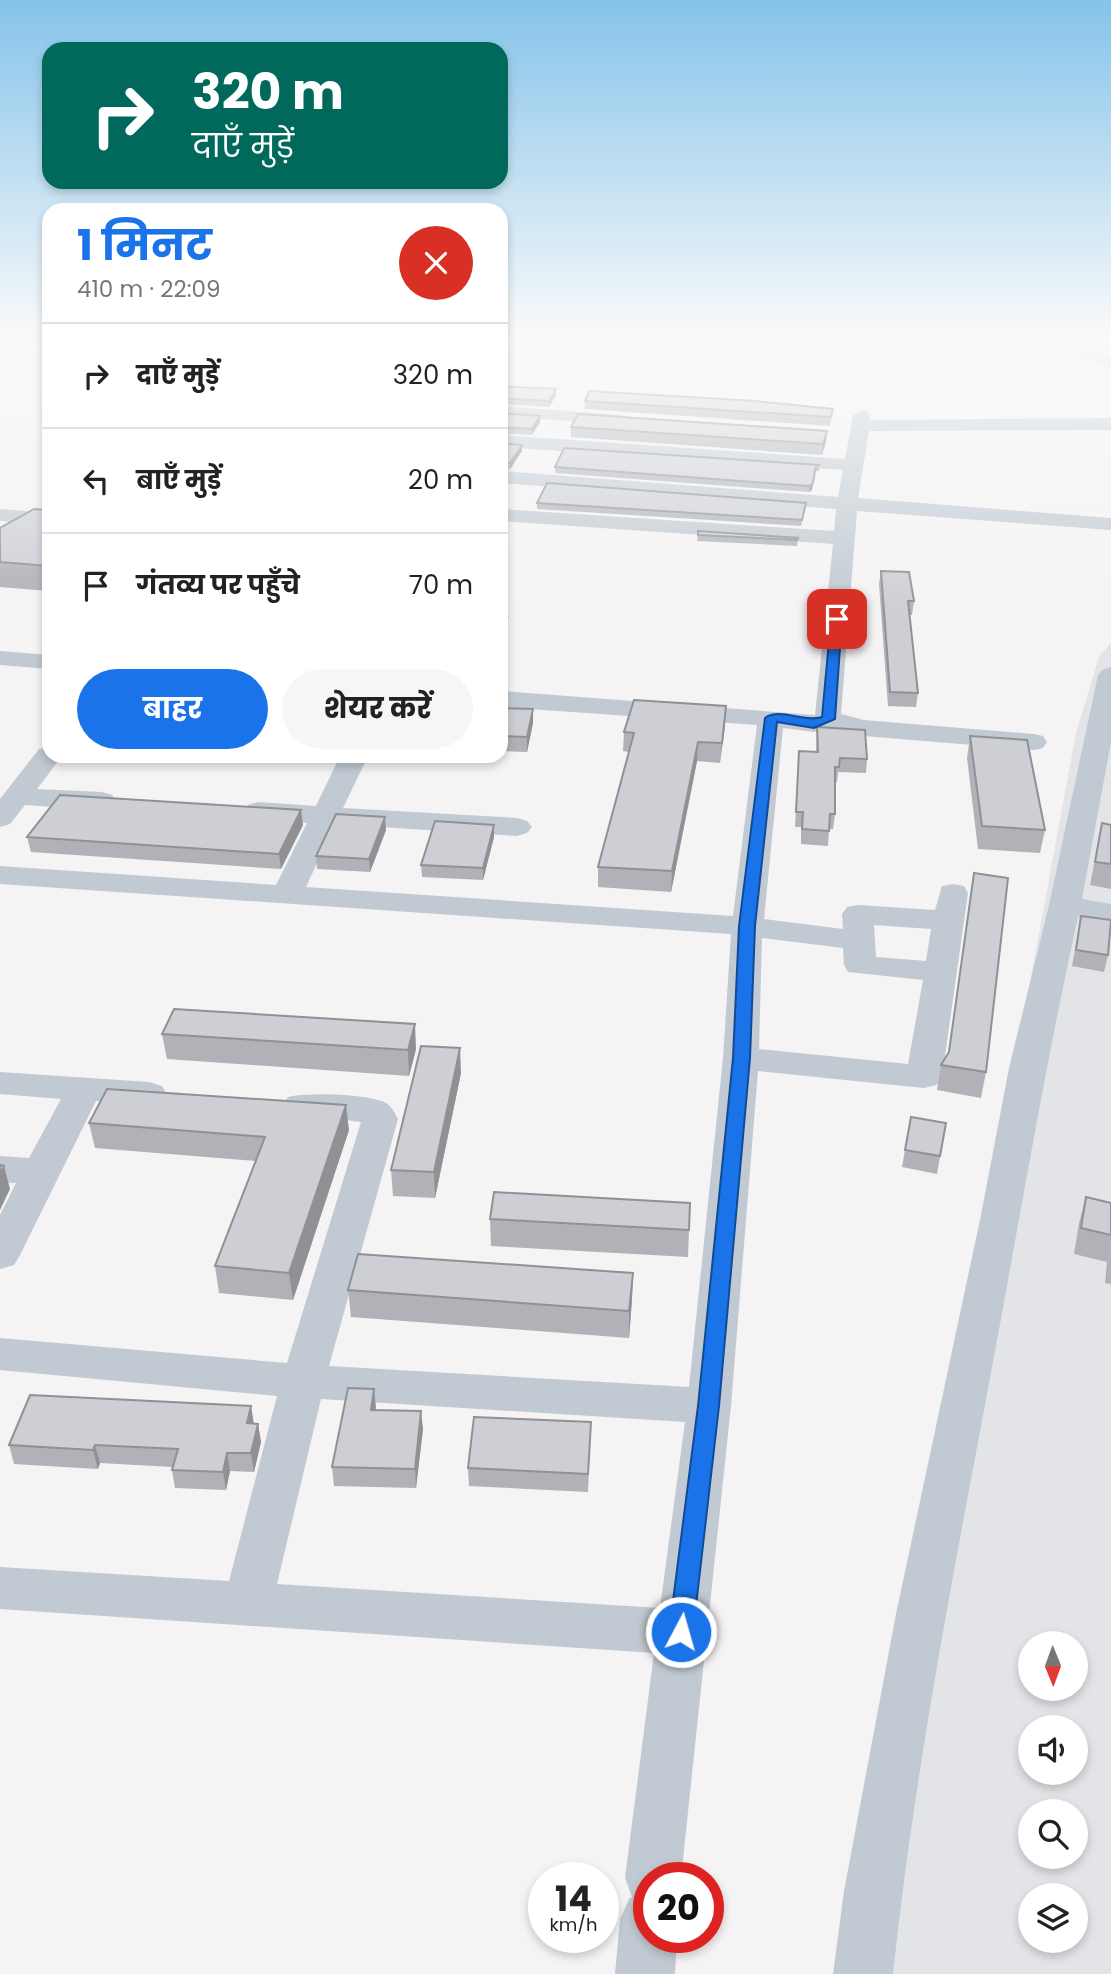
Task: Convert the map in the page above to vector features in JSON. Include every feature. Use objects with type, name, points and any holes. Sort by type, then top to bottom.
[{"type":"street","points":[[508,505],[562,428]]},
{"type":"street","points":[[508,475],[532,470],[853,453],[1074,428]]},
{"type":"street","points":[[508,441],[614,449],[853,453],[1111,524]]},
{"type":"street","points":[[828,719],[853,453]]},
{"type":"street","points":[[508,462],[532,470]]},
{"type":"street","points":[[0,515],[42,518]]},
{"type":"street","points":[[508,515],[845,538]]},
{"type":"street","points":[[0,658],[42,661]]},
{"type":"street","points":[[863,1974],[873,1891],[920,1614],[1001,1214],[1027,1068],[1065,905],[1111,674]]},
{"type":"street","points":[[508,700],[771,718],[814,724],[828,719],[864,728],[1034,742]]},
{"type":"street","points":[[655,1862],[709,1406],[741,1058],[747,926],[771,718]]},
{"type":"street","points":[[9,807],[43,763]]},
{"type":"street","points":[[286,896],[350,763]]},
{"type":"street","points":[[9,807],[129,803]]},
{"type":"street","points":[[226,809],[517,827]]},
{"type":"street","points":[[0,875],[747,926],[859,942]]},
{"type":"street","points":[[1065,905],[1111,914]]},
{"type":"street","points":[[741,1058],[924,1077],[941,972],[951,907],[858,914],[860,965],[941,972]]},
{"type":"street","points":[[0,1083],[182,1096]]},
{"type":"street","points":[[0,1255],[84,1089]]},
{"type":"street","points":[[248,1603],[303,1381],[380,1119],[374,1111],[265,1102]]},
{"type":"street","points":[[0,1169],[41,1172]]},
{"type":"street","points":[[4,1364],[709,1406]]},
{"type":"street","points":[[0,1588],[681,1632]]},
{"type":"street","points":[[645,1974],[647,1953]]},
{"type":"shaded area","points":[[1111,643],[1111,1974],[847,1974],[1076,733],[1099,657]]},
{"type":"building","points":[[588,428],[785,428],[827,431],[823,444]]},
{"type":"building","points":[[508,444],[522,445],[510,463]]},
{"type":"building","points":[[564,448],[820,465],[816,465],[813,483],[809,486],[555,467]]},
{"type":"building","points":[[547,483],[806,503],[802,520],[537,503]]},
{"type":"building","points":[[34,509],[42,510],[42,565],[0,562],[0,528]]},
{"type":"building","points":[[698,531],[798,538],[698,535]]},
{"type":"building","points":[[881,571],[909,572],[914,601],[908,601],[918,693],[890,692]]},
{"type":"building","points":[[634,700],[726,706],[722,743],[698,742],[672,871],[598,867],[634,733],[624,732]]},
{"type":"building","points":[[508,708],[533,709],[527,737],[508,736]]},
{"type":"building","points":[[817,727],[865,730],[867,759],[840,758],[839,767],[835,767],[835,814],[830,814],[829,831],[802,829],[803,812],[796,812],[799,751],[818,752]]},
{"type":"building","points":[[970,736],[1027,740],[1045,830],[982,826]]},
{"type":"building","points":[[60,795],[301,810],[279,854],[27,837]]},
{"type":"building","points":[[336,814],[385,817],[369,859],[316,856]]},
{"type":"building","points":[[435,821],[494,825],[483,868],[421,865]]},
{"type":"building","points":[[1102,823],[1111,825],[1111,864],[1095,862]]},
{"type":"building","points":[[974,873],[1008,878],[986,1072],[941,1065],[949,1052]]},
{"type":"building","points":[[1081,916],[1111,920],[1108,955],[1076,950]]},
{"type":"building","points":[[174,1009],[415,1024],[408,1050],[162,1034]]},
{"type":"building","points":[[421,1046],[460,1048],[434,1172],[391,1170]]},
{"type":"building","points":[[107,1089],[346,1105],[289,1273],[215,1266],[265,1137],[89,1123]]},
{"type":"building","points":[[911,1117],[946,1123],[940,1156],[905,1150]]},
{"type":"building","points":[[494,1192],[690,1203],[689,1230],[490,1219]]},
{"type":"building","points":[[1086,1197],[1111,1203],[1111,1235],[1081,1228]]},
{"type":"building","points":[[358,1254],[633,1273],[629,1311],[348,1290]]},
{"type":"building","points":[[348,1388],[374,1389],[371,1410],[421,1411],[415,1469],[332,1467]]},
{"type":"building","points":[[30,1395],[251,1406],[247,1423],[258,1424],[251,1453],[227,1453],[223,1472],[172,1470],[178,1449],[95,1445],[93,1450],[9,1445]]},
{"type":"building","points":[[474,1417],[591,1422],[588,1474],[468,1468]]},
{"type":"route","points":[[681,1632],[709,1406],[741,1058],[747,926],[771,718],[814,724],[828,719],[837,619]]}]
